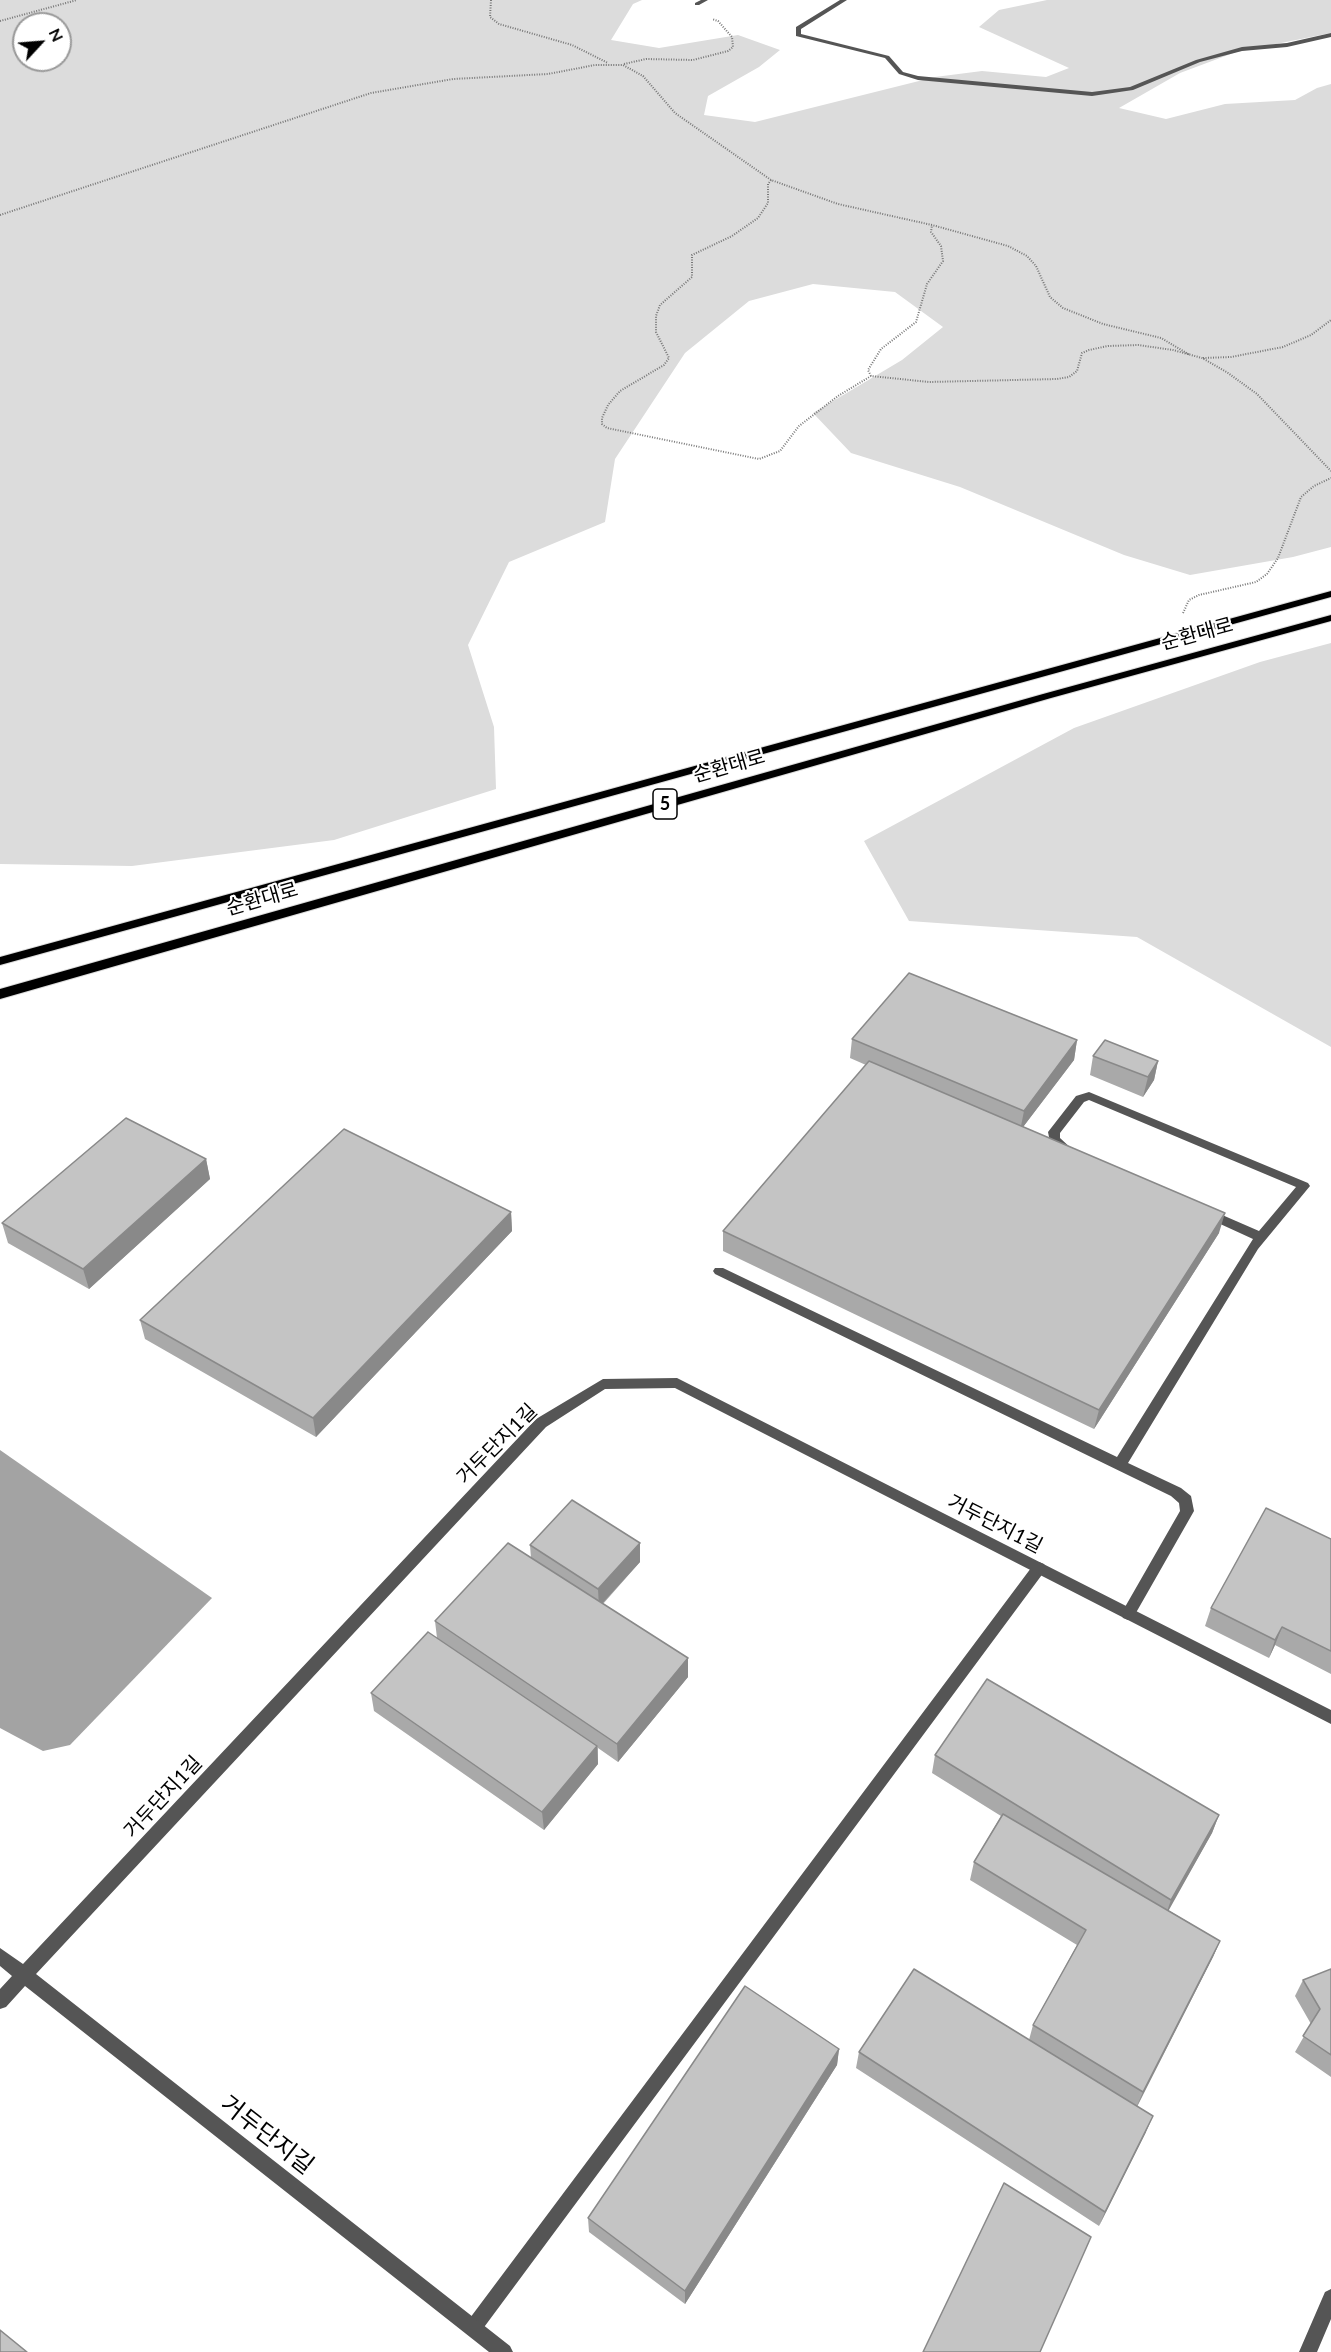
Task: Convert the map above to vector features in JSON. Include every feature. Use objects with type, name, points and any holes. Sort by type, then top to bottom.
[{"type":"main road","name":"순환대로","points":[[0,961],[1331,594]]},
{"type":"main road","name":"순환대로","points":[[0,994],[1047,696],[1331,618]]},
{"type":"street","points":[[697,4],[705,0]]},
{"type":"street","points":[[844,0],[798,28],[798,34],[886,57],[901,72],[918,78],[1092,94],[1131,89],[1198,61],[1242,49],[1287,45],[1331,35]]},
{"type":"street","points":[[1083,1157],[1062,1148],[1054,1139],[1053,1132],[1080,1099],[1089,1096],[1304,1186],[1262,1237],[1120,1464]]},
{"type":"street","points":[[1198,1209],[1262,1237]]},
{"type":"street","points":[[719,1271],[1120,1464],[1176,1492],[1186,1500],[1187,1511],[1128,1614]]},
{"type":"street","name":"거두단지1길","points":[[0,2001],[541,1423],[603,1384],[677,1383],[1331,1718]]},
{"type":"street","points":[[474,2328],[1039,1568]]},
{"type":"street","name":"거두단지길","points":[[0,1956],[504,2352]]},
{"type":"street","points":[[1308,2352],[1331,2298]]},
{"type":"path","points":[[0,21],[77,0]]},
{"type":"path","points":[[491,0],[490,17],[499,24],[572,45],[610,64]]},
{"type":"path","points":[[0,215],[371,93],[453,79],[548,74],[610,64],[623,65],[646,59],[699,59],[728,51],[734,47],[732,37],[718,21],[698,14],[697,4]]},
{"type":"path","points":[[623,65],[643,76],[675,113],[771,180],[838,204],[998,242],[1019,251],[1036,266],[1050,297],[1063,308],[1103,324],[1161,338],[1190,355]]},
{"type":"path","points":[[771,180],[768,184],[768,203],[758,218],[732,236],[692,255],[692,277],[660,305],[656,316],[656,332],[669,358],[664,365],[620,391],[603,413],[602,424],[619,432],[759,459],[780,451],[799,426],[838,396],[871,376],[929,382],[1057,379],[1069,377],[1077,371],[1082,353],[1098,347],[1138,345],[1202,358],[1231,357],[1283,347],[1311,335],[1331,320]]},
{"type":"path","points":[[871,376],[868,370],[881,349],[916,322],[927,284],[943,261],[941,246],[931,232],[932,225]]},
{"type":"path","points":[[1202,358],[1257,394],[1331,471]]},
{"type":"path","points":[[1183,619],[1183,610],[1189,600],[1199,595],[1256,582],[1267,574],[1278,558],[1301,497],[1314,486],[1331,478]]},
{"type":"shaded area","points":[[0,0],[642,0],[633,4],[611,40],[659,48],[738,35],[780,50],[759,67],[708,96],[704,115],[755,122],[935,77],[982,71],[1046,77],[1069,68],[979,27],[999,10],[1047,0],[1331,0],[1331,33],[1236,52],[1180,73],[1119,108],[1166,119],[1225,104],[1295,100],[1317,88],[1331,84],[1331,547],[1293,557],[1190,575],[1124,555],[960,487],[851,453],[813,413],[902,360],[943,327],[895,292],[813,284],[749,301],[685,353],[615,459],[605,522],[509,562],[468,645],[494,727],[496,789],[334,840],[132,866],[0,864]]},
{"type":"shaded area","points":[[1331,643],[1331,1047],[1137,937],[909,921],[864,841],[1074,728],[1260,662]]},
{"type":"shaded area","points":[[0,1450],[212,1598],[70,1745],[43,1751],[0,1728]]},
{"type":"building","points":[[909,973],[1077,1040],[1024,1111],[852,1039]]},
{"type":"building","points":[[1105,1040],[1158,1061],[1148,1077],[1093,1056]]},
{"type":"building","points":[[869,1061],[1225,1213],[1099,1410],[723,1231]]},
{"type":"building","points":[[126,1118],[206,1159],[83,1269],[2,1223]]},
{"type":"building","points":[[344,1129],[511,1212],[313,1418],[140,1320]]},
{"type":"building","points":[[572,1500],[640,1543],[598,1589],[530,1545]]},
{"type":"building","points":[[1266,1508],[1331,1539],[1331,1651],[1282,1627],[1275,1640],[1211,1608]]},
{"type":"building","points":[[508,1543],[688,1658],[617,1744],[435,1621]]},
{"type":"building","points":[[428,1632],[597,1746],[542,1812],[371,1693]]},
{"type":"building","points":[[987,1679],[1219,1815],[1171,1900],[935,1755]]},
{"type":"building","points":[[1003,1814],[1220,1941],[1143,2092],[1033,2025],[1086,1930],[974,1862]]},
{"type":"building","points":[[914,1969],[1153,2116],[1105,2212],[859,2052]]},
{"type":"building","points":[[1331,1969],[1331,2055],[1303,2036],[1320,2009],[1303,1980]]},
{"type":"building","points":[[745,1986],[839,2049],[685,2291],[588,2218]]},
{"type":"building","points":[[1004,2183],[1091,2237],[1040,2352],[923,2352]]},
{"type":"building","points":[[0,2330],[27,2352],[0,2352]]}]
